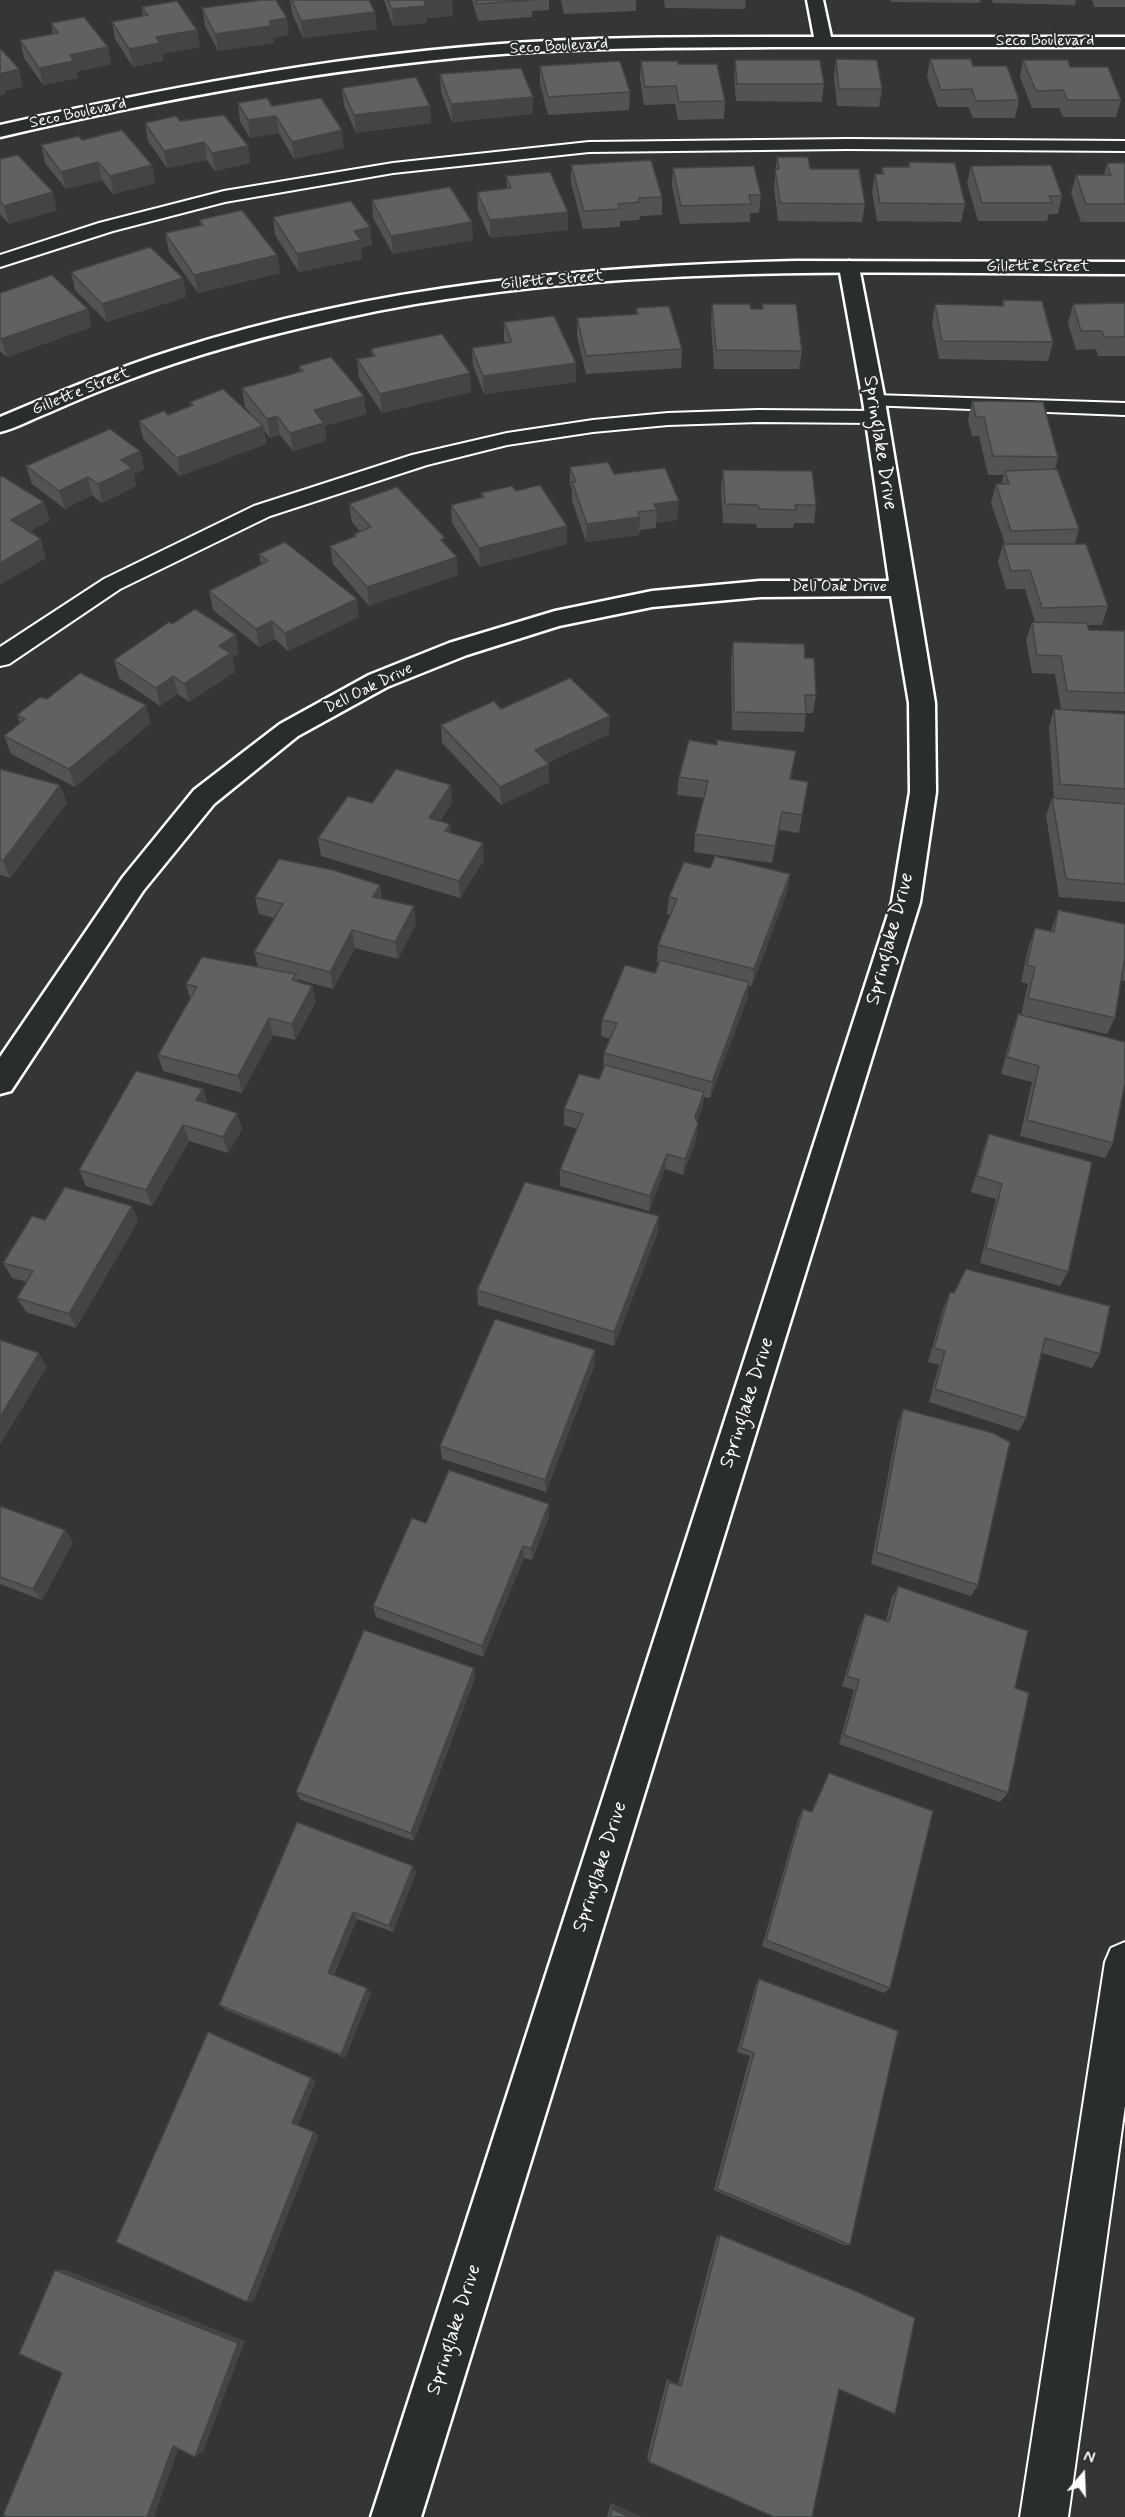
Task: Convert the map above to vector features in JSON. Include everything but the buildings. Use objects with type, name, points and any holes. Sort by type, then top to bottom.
[{"type":"street","points":[[815,0],[824,42]]},
{"type":"street","name":"Seco Boulevard","points":[[0,131],[70,114],[255,80],[432,56],[580,45],[1125,42]]},
{"type":"street","name":"Gillette Street","points":[[0,425],[146,366],[213,345],[372,306],[469,290],[567,278],[677,271],[849,267],[1125,268]]},
{"type":"street","name":"Springlake Drive","points":[[396,2517],[906,902],[923,792],[922,714],[849,267]]},
{"type":"street","name":"Dell Oak Drive","points":[[0,1082],[133,884],[204,797],[289,730],[378,681],[458,649],[555,619],[652,599],[760,589],[902,588]]},
{"type":"lane","points":[[0,261],[106,227],[224,197],[393,168],[519,154],[589,147],[848,144],[1125,146]]},
{"type":"lane","points":[[0,658],[112,584],[262,511],[420,460],[507,439],[636,422],[874,409],[1125,409]]},
{"type":"lane","points":[[1044,2517],[1125,1962]]}]
